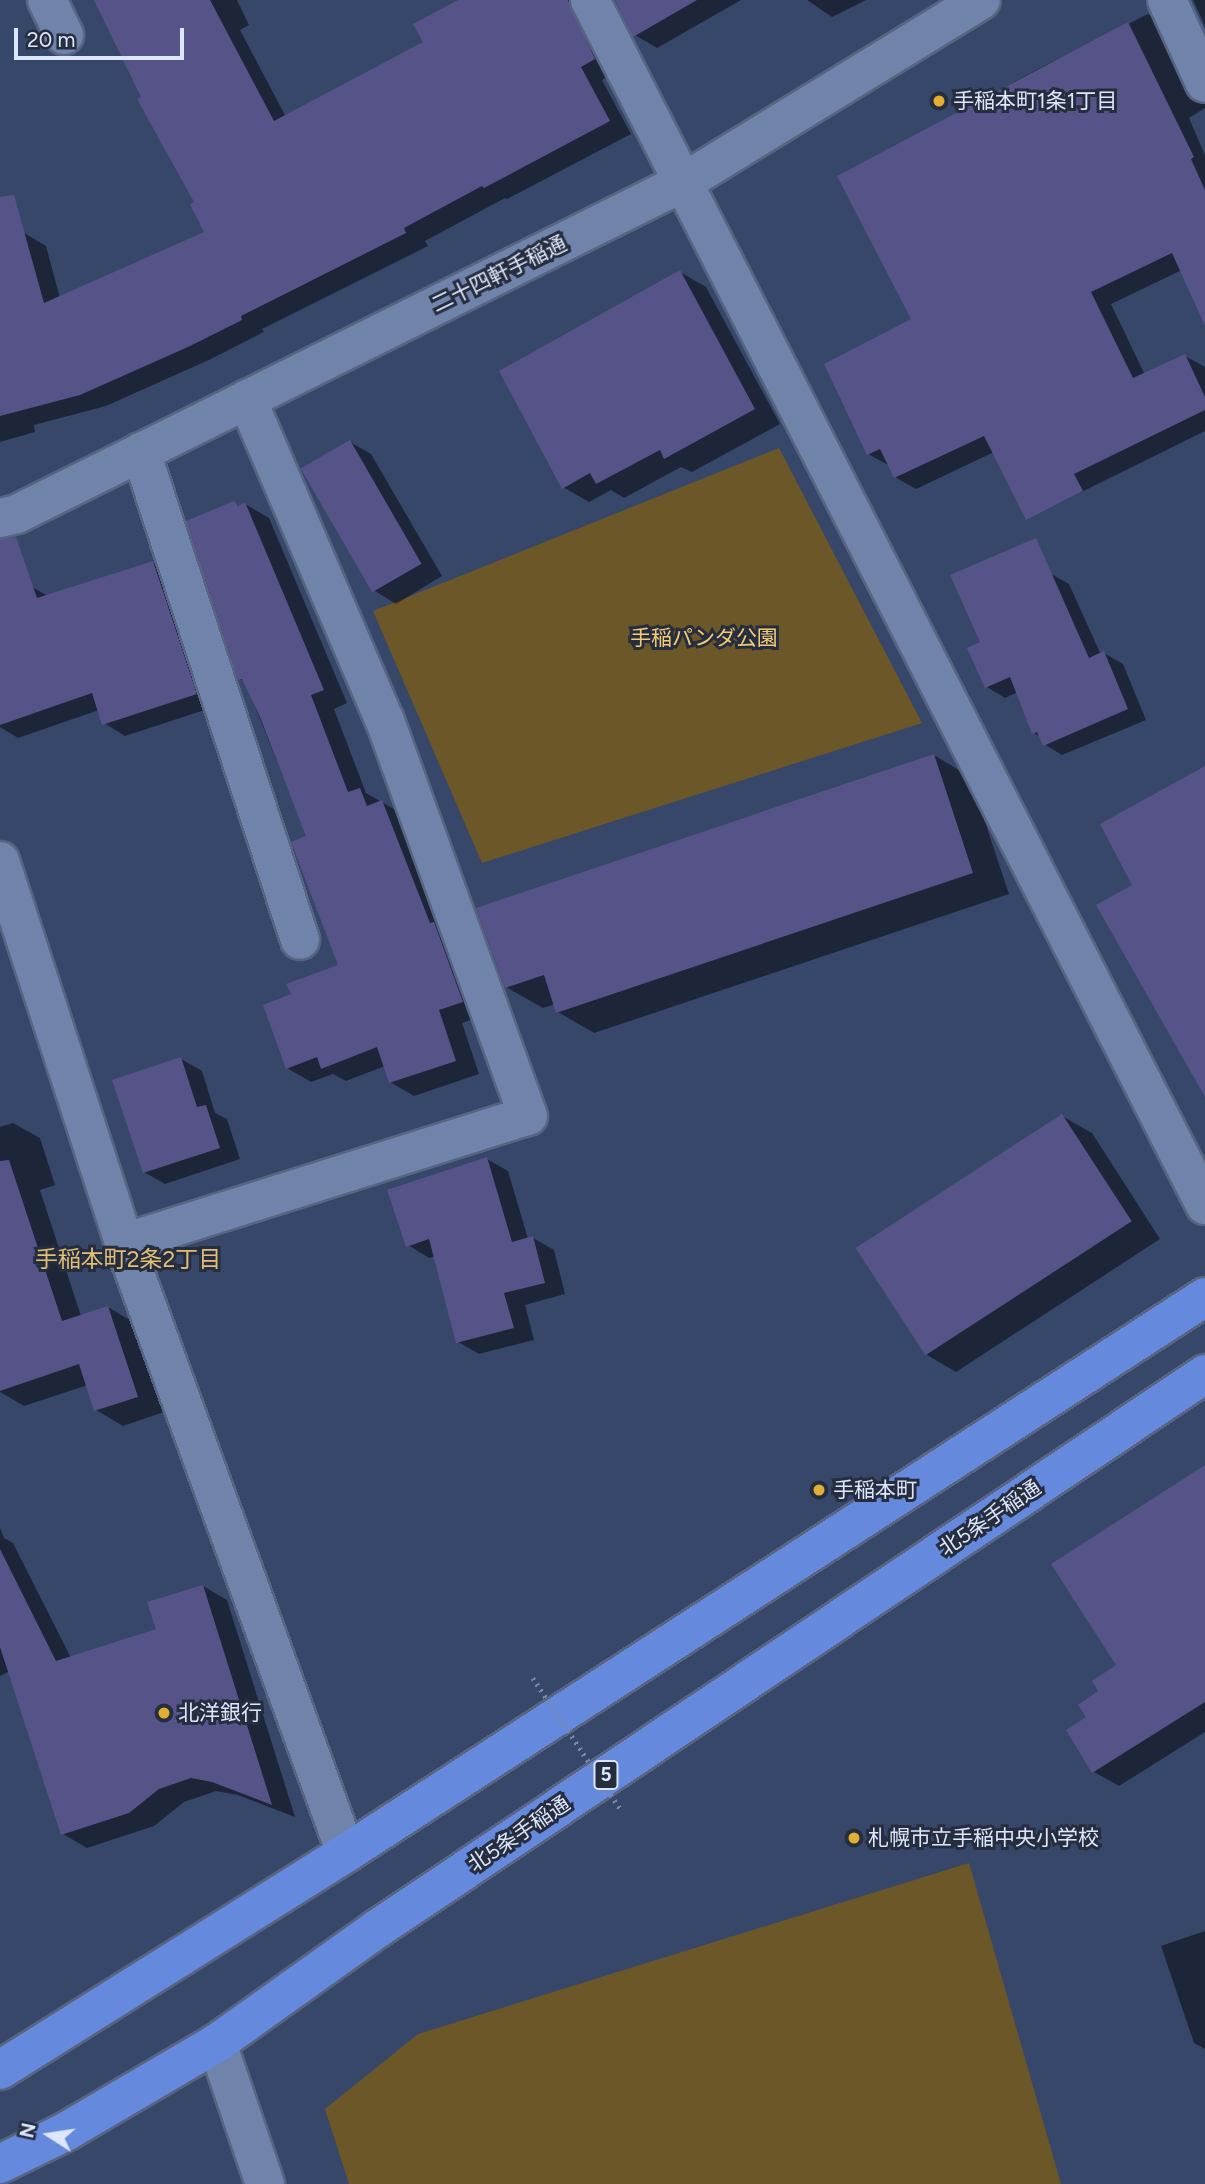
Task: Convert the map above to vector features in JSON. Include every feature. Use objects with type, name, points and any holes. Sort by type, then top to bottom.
[{"type":"highway","points":[[0,2070],[346,1853],[1205,1297]]},
{"type":"highway","name":"北5条手稲通","points":[[0,2164],[67,2131],[217,2043],[377,1929],[1205,1374]]},
{"type":"street","points":[[47,0],[64,35]]},
{"type":"street","points":[[590,0],[1205,1205]]},
{"type":"street","name":"二十四軒手稲通","points":[[0,518],[17,514],[684,182],[981,0]]},
{"type":"street","points":[[1167,0],[1205,83]]},
{"type":"street","points":[[124,1243],[528,1116],[384,719],[247,399]]},
{"type":"street","points":[[141,452],[300,940]]},
{"type":"street","points":[[0,861],[124,1243],[346,1853]]},
{"type":"street","points":[[217,2043],[265,2184]]},
{"type":"path","points":[[533,1678],[621,1810]]},
{"type":"green space","name":"手稲パンダ公園","points":[[779,448],[922,723],[482,863],[373,611]]},
{"type":"green space","points":[[969,1863],[1061,2184],[349,2184],[325,2109],[418,2034]]},
{"type":"building","points":[[94,0],[210,0],[274,121],[423,42],[413,24],[458,0],[568,0],[595,59],[581,67],[610,121],[484,188],[482,186],[404,228],[406,233],[241,316],[242,320],[188,347],[80,395],[0,416],[0,197],[14,195],[44,303],[204,232],[190,204],[194,202],[137,99],[141,97]]},
{"type":"building","points":[[615,0],[697,0],[633,37]]},
{"type":"building","points":[[1128,22],[1194,157],[1191,159],[1205,190],[1205,326],[1172,253],[1091,292],[1133,378],[1185,354],[1205,397],[1205,410],[1074,474],[1083,491],[1026,520],[984,436],[894,478],[880,449],[867,455],[824,364],[911,319],[837,176]]},
{"type":"building","points":[[680,270],[755,409],[664,459],[660,450],[596,484],[590,473],[562,489],[499,371]]},
{"type":"building","points":[[350,440],[422,564],[372,592],[301,468]]},
{"type":"building","points":[[234,501],[238,506],[245,502],[324,690],[311,695],[348,792],[360,788],[367,806],[382,800],[430,923],[434,922],[463,1002],[439,1010],[456,1061],[389,1083],[377,1047],[321,1069],[317,1057],[286,1069],[263,1005],[291,994],[286,984],[338,965],[291,842],[306,836],[260,717],[242,679],[238,680],[186,521]]},
{"type":"building","points":[[16,537],[37,598],[153,561],[197,694],[102,725],[92,693],[0,725],[0,539]]},
{"type":"building","points":[[1036,538],[1089,658],[1104,651],[1128,709],[1043,746],[1037,732],[1032,734],[1010,677],[985,688],[967,648],[980,642],[950,575]]},
{"type":"building","points":[[934,754],[973,873],[556,1013],[544,975],[505,988],[476,908]]},
{"type":"building","points":[[1205,766],[1205,1097],[1096,905],[1132,885],[1100,824]]},
{"type":"building","points":[[181,1057],[197,1107],[206,1105],[220,1148],[143,1173],[112,1080]]},
{"type":"building","points":[[1062,1114],[1132,1221],[925,1355],[856,1248]]},
{"type":"building","points":[[487,1157],[512,1242],[533,1236],[545,1283],[504,1293],[514,1328],[456,1343],[429,1239],[406,1247],[387,1190]]},
{"type":"building","points":[[9,1160],[62,1321],[108,1306],[138,1397],[94,1411],[79,1364],[0,1391],[0,1161]]},
{"type":"building","points":[[1205,1465],[1205,1702],[1092,1773],[1066,1730],[1086,1717],[1078,1705],[1098,1691],[1092,1681],[1116,1665],[1051,1564]]},
{"type":"building","name":"北洋銀行","points":[[0,1549],[56,1661],[156,1629],[147,1602],[203,1585],[272,1805],[212,1782],[191,1778],[159,1789],[129,1813],[61,1835],[0,1647]]},
{"type":"place","name":"手稲本町1条1丁目","points":[[939,101]]},
{"type":"place","name":"手稲本町","points":[[819,1490]]},
{"type":"place","name":"北洋銀行","points":[[164,1713]]},
{"type":"place","name":"札幌市立手稲中央小学校","points":[[854,1838]]},
{"type":"district","name":"手稲本町2条2丁目","points":[[128,1259]]}]
